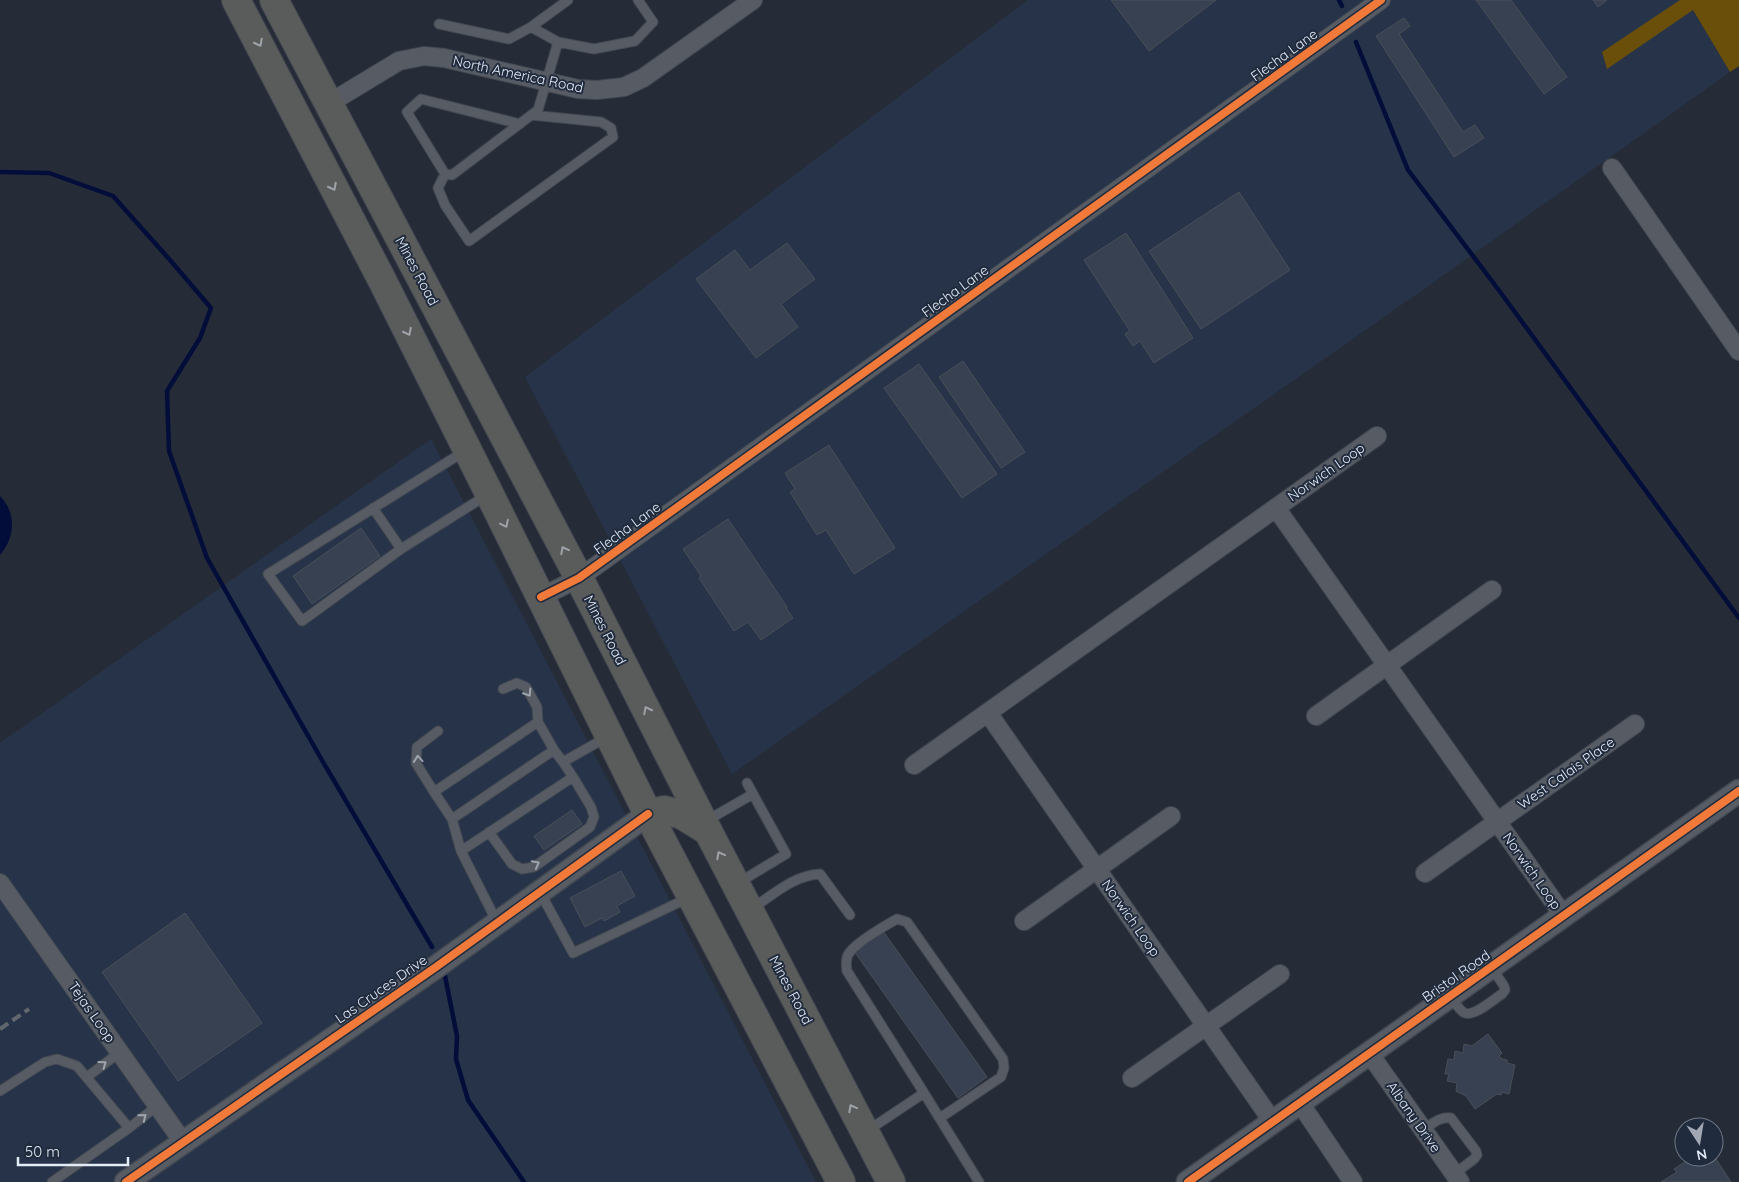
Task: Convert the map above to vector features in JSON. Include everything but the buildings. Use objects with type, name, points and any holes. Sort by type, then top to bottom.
[{"type":"main road","points":[[236,0],[382,280],[648,814],[841,1182]]},
{"type":"main road","name":"Mines Road","points":[[274,0],[579,578],[705,827],[891,1182]]},
{"type":"main road","points":[[648,814],[664,810],[682,815],[705,827]]},
{"type":"street","name":"North America Road","points":[[328,104],[399,62],[424,56],[444,58],[578,89],[597,90],[624,87],[643,78],[753,0]]},
{"type":"street","name":"Flecha Lane","points":[[541,597],[579,578],[1381,0]]},
{"type":"street","points":[[1612,168],[1739,351]]},
{"type":"street","name":"Norwich Loop","points":[[914,766],[1377,436]]},
{"type":"street","name":"Norwich Loop","points":[[1276,508],[1563,915]]},
{"type":"street","points":[[1316,716],[1492,590]]},
{"type":"street","name":"Norwich Loop","points":[[988,713],[1273,1122]]},
{"type":"street","name":"West Calais Place","points":[[1425,873],[1635,724]]},
{"type":"street","name":"Bristol Road","points":[[1188,1182],[1739,791]]},
{"type":"street","name":"Las Cruces Drive","points":[[126,1182],[498,922],[648,814]]},
{"type":"street","points":[[1024,920],[1171,816]]},
{"type":"street","name":"Tejas Loop","points":[[0,883],[183,1142]]},
{"type":"street","points":[[1132,1078],[1280,974]]},
{"type":"street","name":"Albany Drive","points":[[1369,1053],[1457,1178]]},
{"type":"street","points":[[1300,1103],[1353,1182]]},
{"type":"lane","points":[[439,24],[509,39],[531,27],[568,0]]},
{"type":"lane","points":[[531,27],[558,42],[594,49],[635,41],[653,22],[638,0]]},
{"type":"lane","points":[[445,174],[452,175],[538,110],[558,42]]},
{"type":"lane","points":[[445,174],[407,112],[421,99],[520,124]]},
{"type":"lane","points":[[445,174],[438,188],[445,205],[469,241],[613,137],[611,128],[601,122],[531,115]]},
{"type":"lane","points":[[467,450],[268,574],[302,621],[401,549],[489,493]]},
{"type":"lane","points":[[373,508],[401,549]]},
{"type":"lane","points":[[489,832],[512,864],[522,869],[534,867],[590,827],[594,818],[591,806],[538,722],[537,708],[526,687],[517,683],[503,689]]},
{"type":"lane","points":[[434,792],[538,722]]},
{"type":"lane","points":[[438,731],[417,747],[416,763],[452,820],[462,851],[498,922]]},
{"type":"lane","points":[[563,762],[609,735]]},
{"type":"lane","points":[[452,820],[554,750]]},
{"type":"lane","points":[[462,851],[572,777]]},
{"type":"lane","points":[[736,885],[786,854],[747,783]]},
{"type":"lane","points":[[705,827],[753,794]]},
{"type":"lane","points":[[749,911],[800,878],[820,874],[850,915]]},
{"type":"lane","points":[[540,892],[573,953],[691,896]]},
{"type":"lane","points":[[940,1118],[1001,1077],[1004,1059],[907,922],[897,919],[882,927],[850,952],[846,961],[847,971],[979,1182]]},
{"type":"lane","points":[[87,1076],[120,1052]]},
{"type":"lane","points":[[0,1091],[45,1062],[57,1059],[77,1066],[129,1128]]},
{"type":"lane","points":[[865,1132],[924,1093]]},
{"type":"lane","points":[[52,1182],[157,1106]]},
{"type":"lane","points":[[1423,1130],[1440,1119],[1452,1118],[1476,1151],[1477,1156],[1457,1178]]},
{"type":"shaded area","points":[[1028,0],[1687,0],[1730,72],[732,774],[525,377]]},
{"type":"shaded area","points":[[1680,0],[1739,0],[1739,66],[1730,72],[1693,10],[1607,69],[1602,52]]},
{"type":"shaded area","points":[[431,439],[816,1182],[0,1182],[0,743]]},
{"type":"shaded area","points":[[0,496],[9,510],[12,526],[9,541],[0,555]]},
{"type":"waterway","points":[[1339,0],[1342,6]]},
{"type":"waterway","points":[[1356,42],[1408,170],[1498,289],[1739,618]]},
{"type":"waterway","points":[[0,172],[49,173],[113,196],[211,308],[200,338],[167,391],[169,451],[207,558],[323,762],[432,947]]},
{"type":"waterway","points":[[445,976],[457,1036],[456,1059],[468,1100],[524,1182]]},
{"type":"railway","points":[[0,1029],[29,1009]]},
{"type":"cycle path","points":[[541,597],[579,578],[1381,0]]},
{"type":"cycle path","points":[[1188,1182],[1739,791]]},
{"type":"cycle path","points":[[126,1182],[436,967],[648,814]]}]
